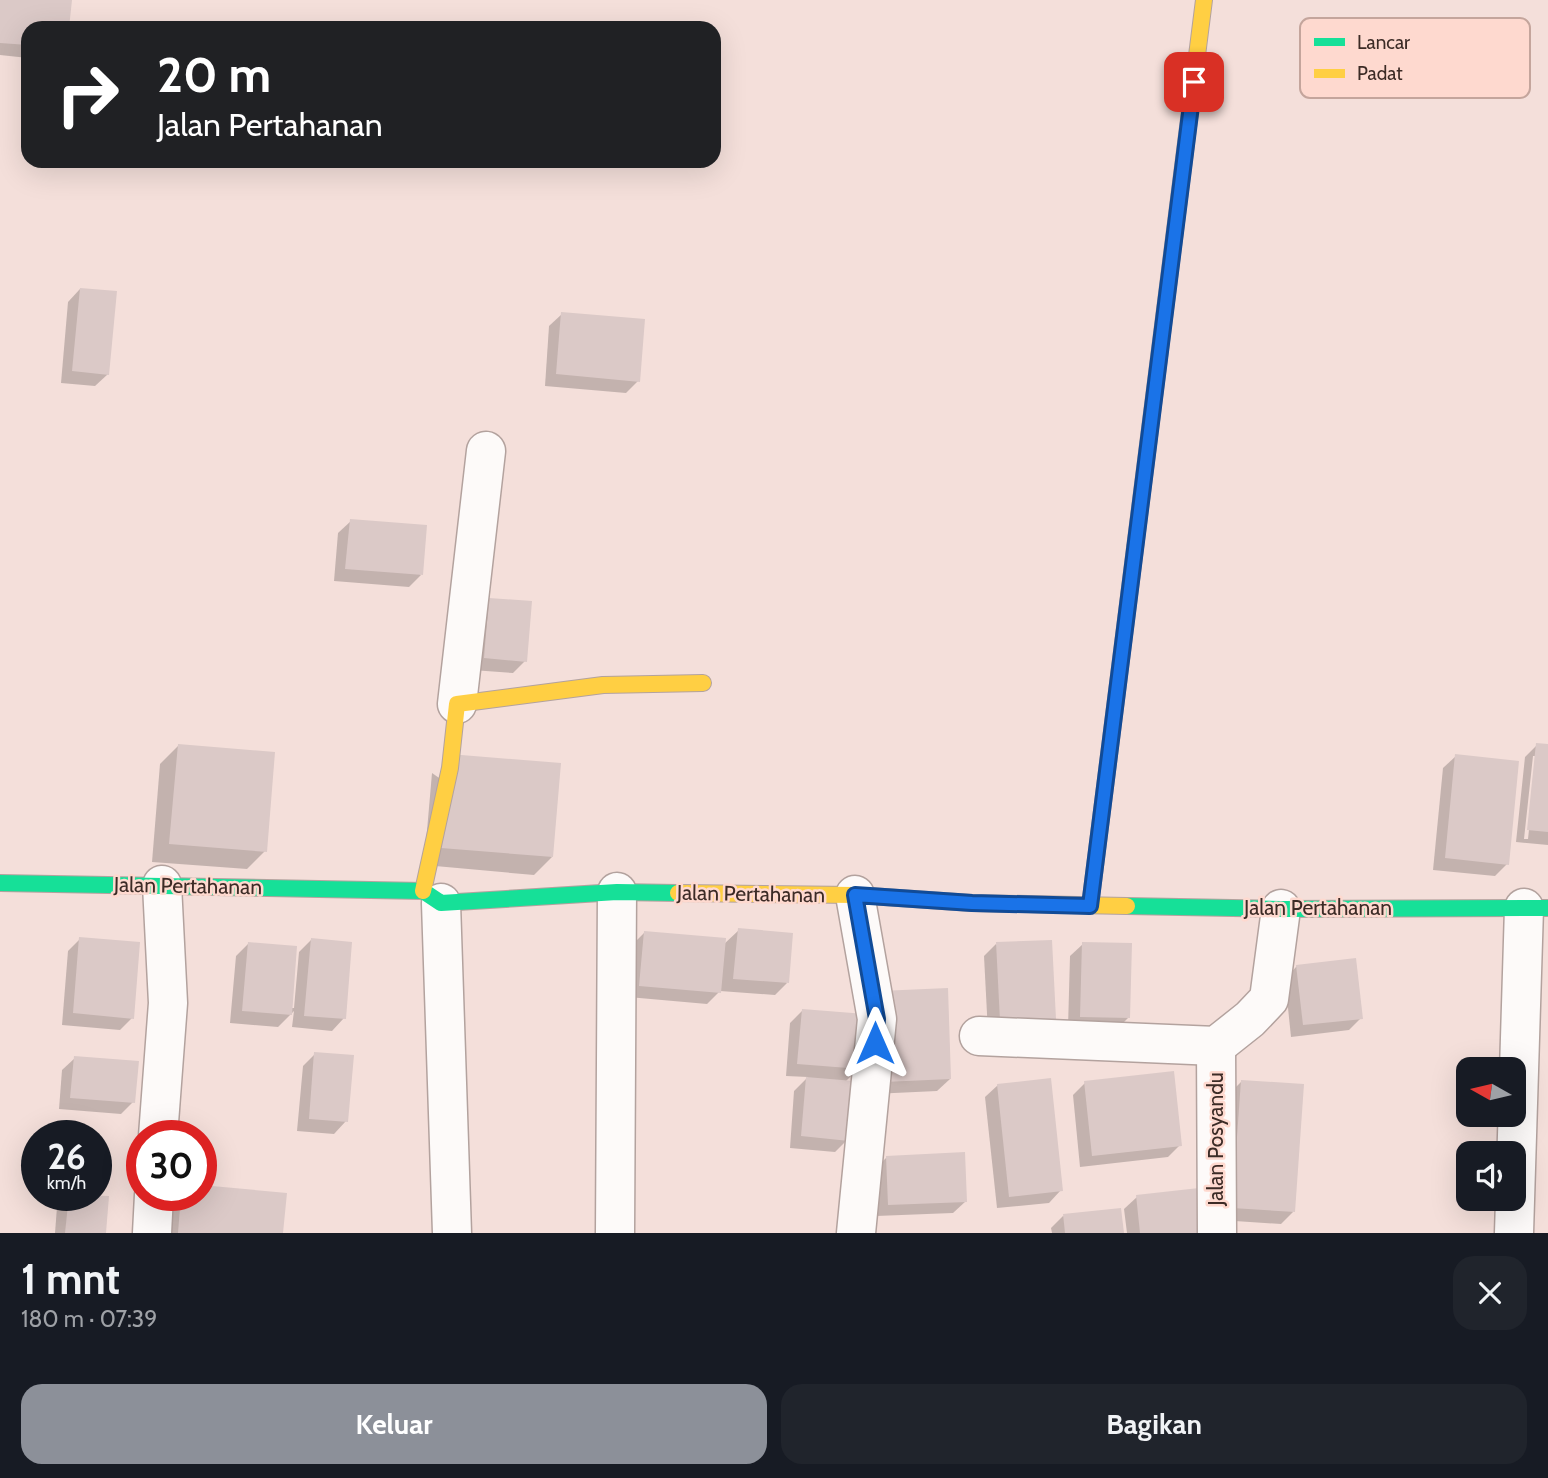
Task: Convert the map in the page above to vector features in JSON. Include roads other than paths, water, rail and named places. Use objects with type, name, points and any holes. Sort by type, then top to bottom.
[{"type":"main road","points":[[1090,906],[1204,0]]},
{"type":"main road","points":[[432,897],[457,704],[603,685],[703,683]]},
{"type":"main road","name":"Jalan Pertahanan","points":[[0,883],[162,885],[432,897],[617,892],[855,895],[972,903],[1090,906],[1281,909],[1536,908]]},
{"type":"street","points":[[457,704],[486,450]]},
{"type":"street","points":[[159,1120],[168,1003],[162,885]]},
{"type":"street","points":[[615,1233],[617,892]]},
{"type":"street","points":[[855,895],[877,1019],[856,1233]]},
{"type":"street","points":[[432,897],[453,1233]]},
{"type":"street","points":[[1514,1233],[1536,908]]},
{"type":"street","points":[[979,1037],[1216,1045],[1250,1019],[1269,999],[1281,909]]},
{"type":"street","name":"Jalan Posyandu","points":[[1216,1045],[1217,1233]]},
{"type":"street","points":[[152,1233],[154,1211]]}]
